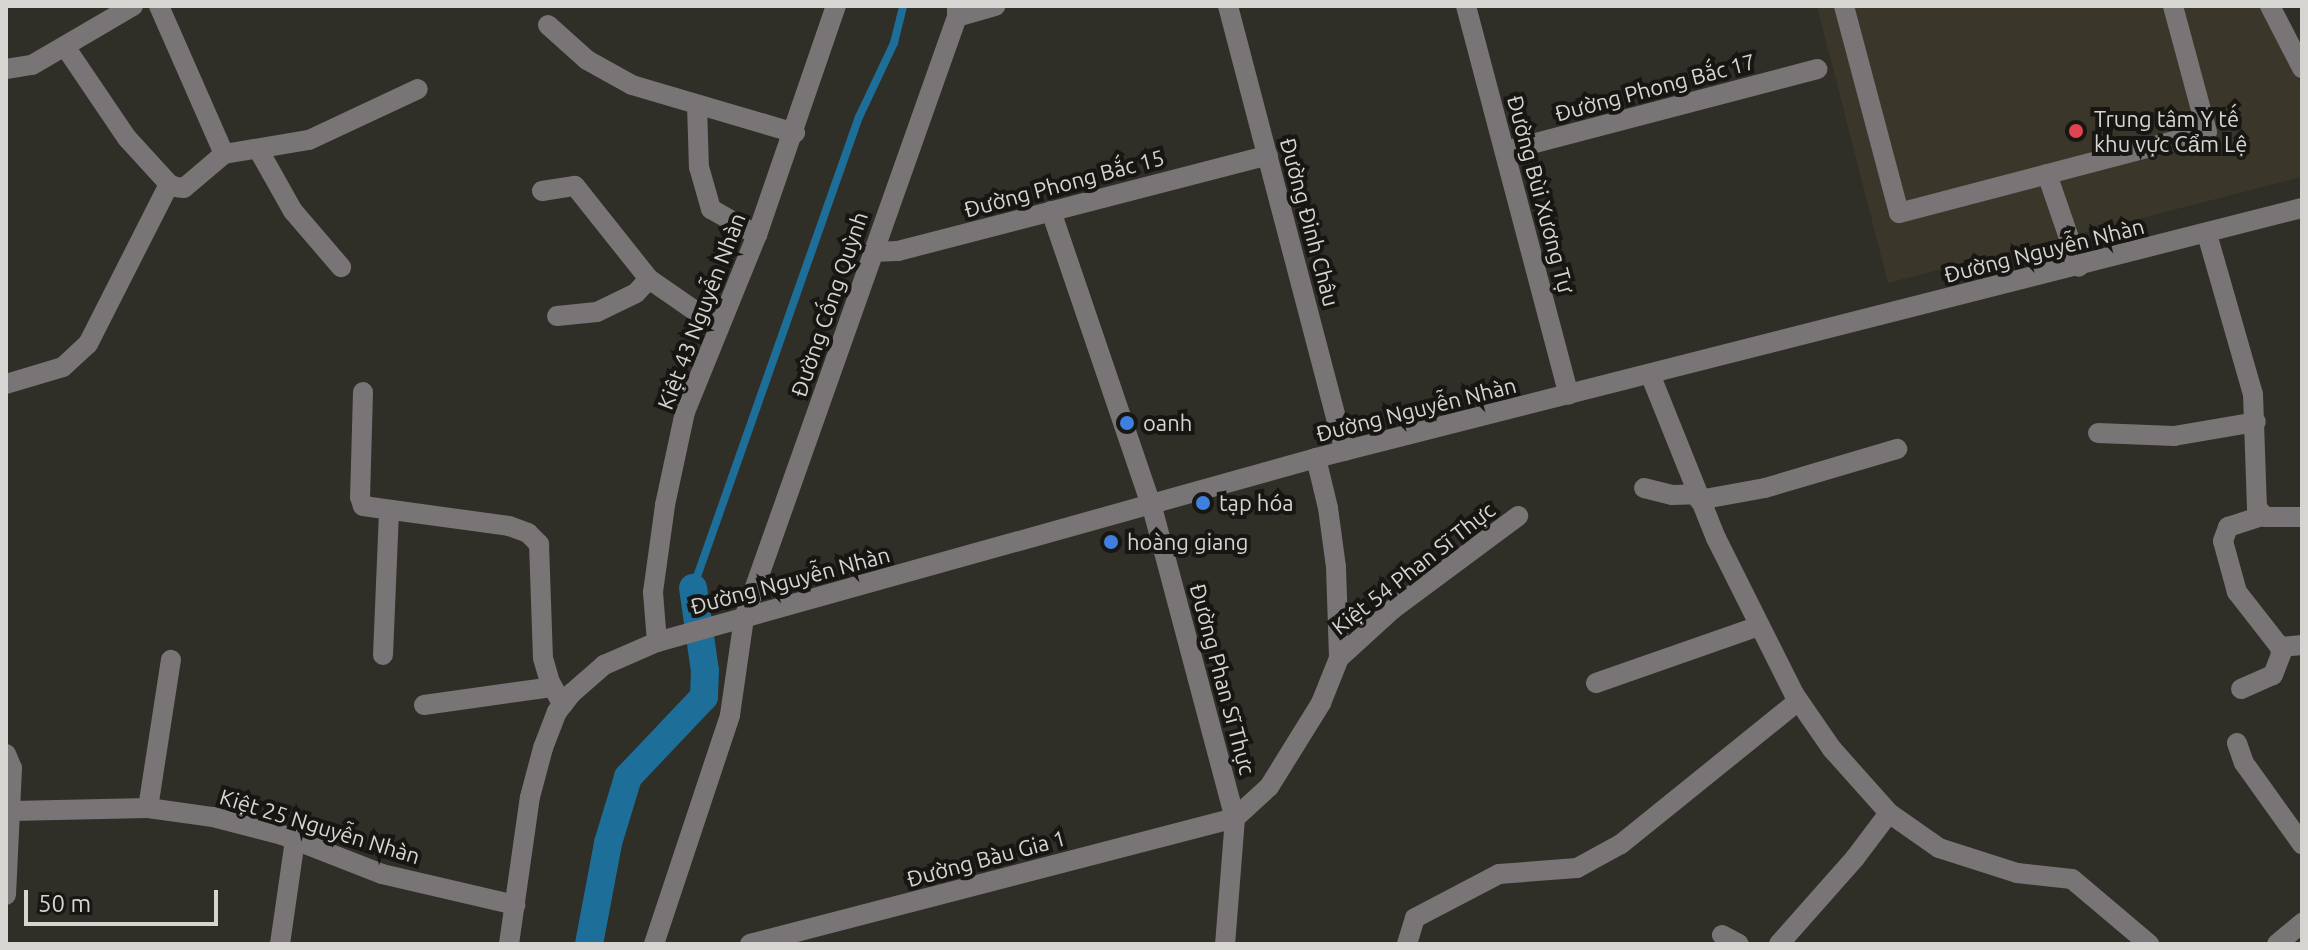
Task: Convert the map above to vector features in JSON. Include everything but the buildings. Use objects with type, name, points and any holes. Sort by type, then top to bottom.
[{"type":"street","points":[[6,69],[32,65],[66,48],[133,6]]},
{"type":"street","points":[[159,6],[224,154]]},
{"type":"street","name":"Kiệt 43 Nguyễn Nhàn","points":[[664,640],[653,592],[665,505],[685,412],[795,133],[836,6]]},
{"type":"street","points":[[957,11],[995,6]]},
{"type":"street","name":"Đường Đinh Châu","points":[[1228,6],[1345,451]]},
{"type":"street","name":"Đường Bùi Xương Tự","points":[[1466,6],[1569,395]]},
{"type":"street","points":[[1844,6],[1899,213],[2207,132],[2173,6]]},
{"type":"street","points":[[2270,6],[2302,68]]},
{"type":"street","name":"Đường Cống Quỳnh","points":[[654,944],[730,715],[744,618],[957,11]]},
{"type":"street","points":[[548,25],[587,60],[632,85],[795,133]]},
{"type":"street","points":[[66,48],[127,138],[169,184],[184,188],[224,154],[309,140],[418,89]]},
{"type":"street","name":"Đường Phong Bắc 17","points":[[1505,151],[1817,69]]},
{"type":"street","points":[[697,105],[699,167],[711,209],[757,235]]},
{"type":"street","points":[[258,149],[293,211],[341,267]]},
{"type":"street","name":"Đường Phong Bắc 15","points":[[872,252],[898,251],[1268,155]]},
{"type":"street","points":[[2047,174],[2079,267]]},
{"type":"street","points":[[6,384],[63,367],[88,344],[101,324],[169,184]]},
{"type":"street","points":[[542,191],[575,186],[649,279],[717,326]]},
{"type":"street","name":"Đường Nguyễn Nhàn","points":[[509,944],[530,797],[557,696],[604,665],[664,640],[1152,507],[1316,458],[2302,208]]},
{"type":"street","name":"Đường Phan Sĩ Thực","points":[[1051,211],[1152,507],[1235,818],[1225,944]]},
{"type":"street","points":[[2207,234],[2248,368],[2256,422],[2256,502],[2261,516]]},
{"type":"street","points":[[557,316],[597,312],[636,293],[649,279]]},
{"type":"street","points":[[1650,374],[1698,497],[1759,626],[1796,697],[1832,749],[1889,813],[1939,848],[2017,873],[2072,879],[2149,944]]},
{"type":"street","points":[[363,392],[360,497],[363,506],[509,526],[528,533],[539,544],[543,658],[557,696],[424,705]]},
{"type":"street","points":[[2098,433],[2174,436],[2256,422]]},
{"type":"street","points":[[1644,488],[1698,497],[1765,488],[1897,449]]},
{"type":"street","points":[[1316,458],[1328,508],[1336,567],[1339,658]]},
{"type":"street","points":[[383,655],[389,511]]},
{"type":"street","name":"Kiệt 54 Phan Sĩ Thực","points":[[1235,818],[1269,787],[1321,703],[1339,658],[1393,609],[1518,516]]},
{"type":"street","points":[[2241,689],[2273,675],[2279,668],[2280,647],[2237,592],[2223,541],[2228,527],[2261,516],[2302,517]]},
{"type":"street","points":[[1596,683],[1759,626]]},
{"type":"street","points":[[2280,647],[2302,645]]},
{"type":"street","points":[[148,808],[171,660]]},
{"type":"street","points":[[1407,944],[1415,918],[1499,874],[1577,868],[1621,844],[1692,790],[1796,697]]},
{"type":"street","points":[[2237,743],[2244,763],[2302,844]]},
{"type":"street","points":[[6,754],[12,768],[6,895]]},
{"type":"street","name":"Kiệt 25 Nguyễn Nhàn","points":[[12,811],[148,808],[213,817],[295,840],[382,874],[515,905]]},
{"type":"street","points":[[1779,944],[1855,858],[1889,813]]},
{"type":"street","name":"Đường Bàu Gia 1","points":[[750,944],[1235,818]]},
{"type":"street","points":[[280,944],[295,840]]},
{"type":"street","points":[[2277,944],[2302,923]]},
{"type":"shaded area","name":"Trung tâm Y tế khu vực Cẩm Lệ","points":[[1817,6],[2265,6],[2302,86],[2302,177],[1888,283]]},
{"type":"waterway","points":[[693,588],[859,117],[894,43],[903,6]]},
{"type":"waterway","points":[[589,944],[608,843],[628,777],[704,697],[705,671],[693,588]]},
{"type":"place","name":"Trung tâm Y tế khu vực Cẩm Lệ","points":[[2076,131]]},
{"type":"place","name":"oanh","points":[[1127,423]]},
{"type":"place","name":"tạp hóa","points":[[1203,503]]},
{"type":"place","name":"hoàng giang","points":[[1111,542]]}]
